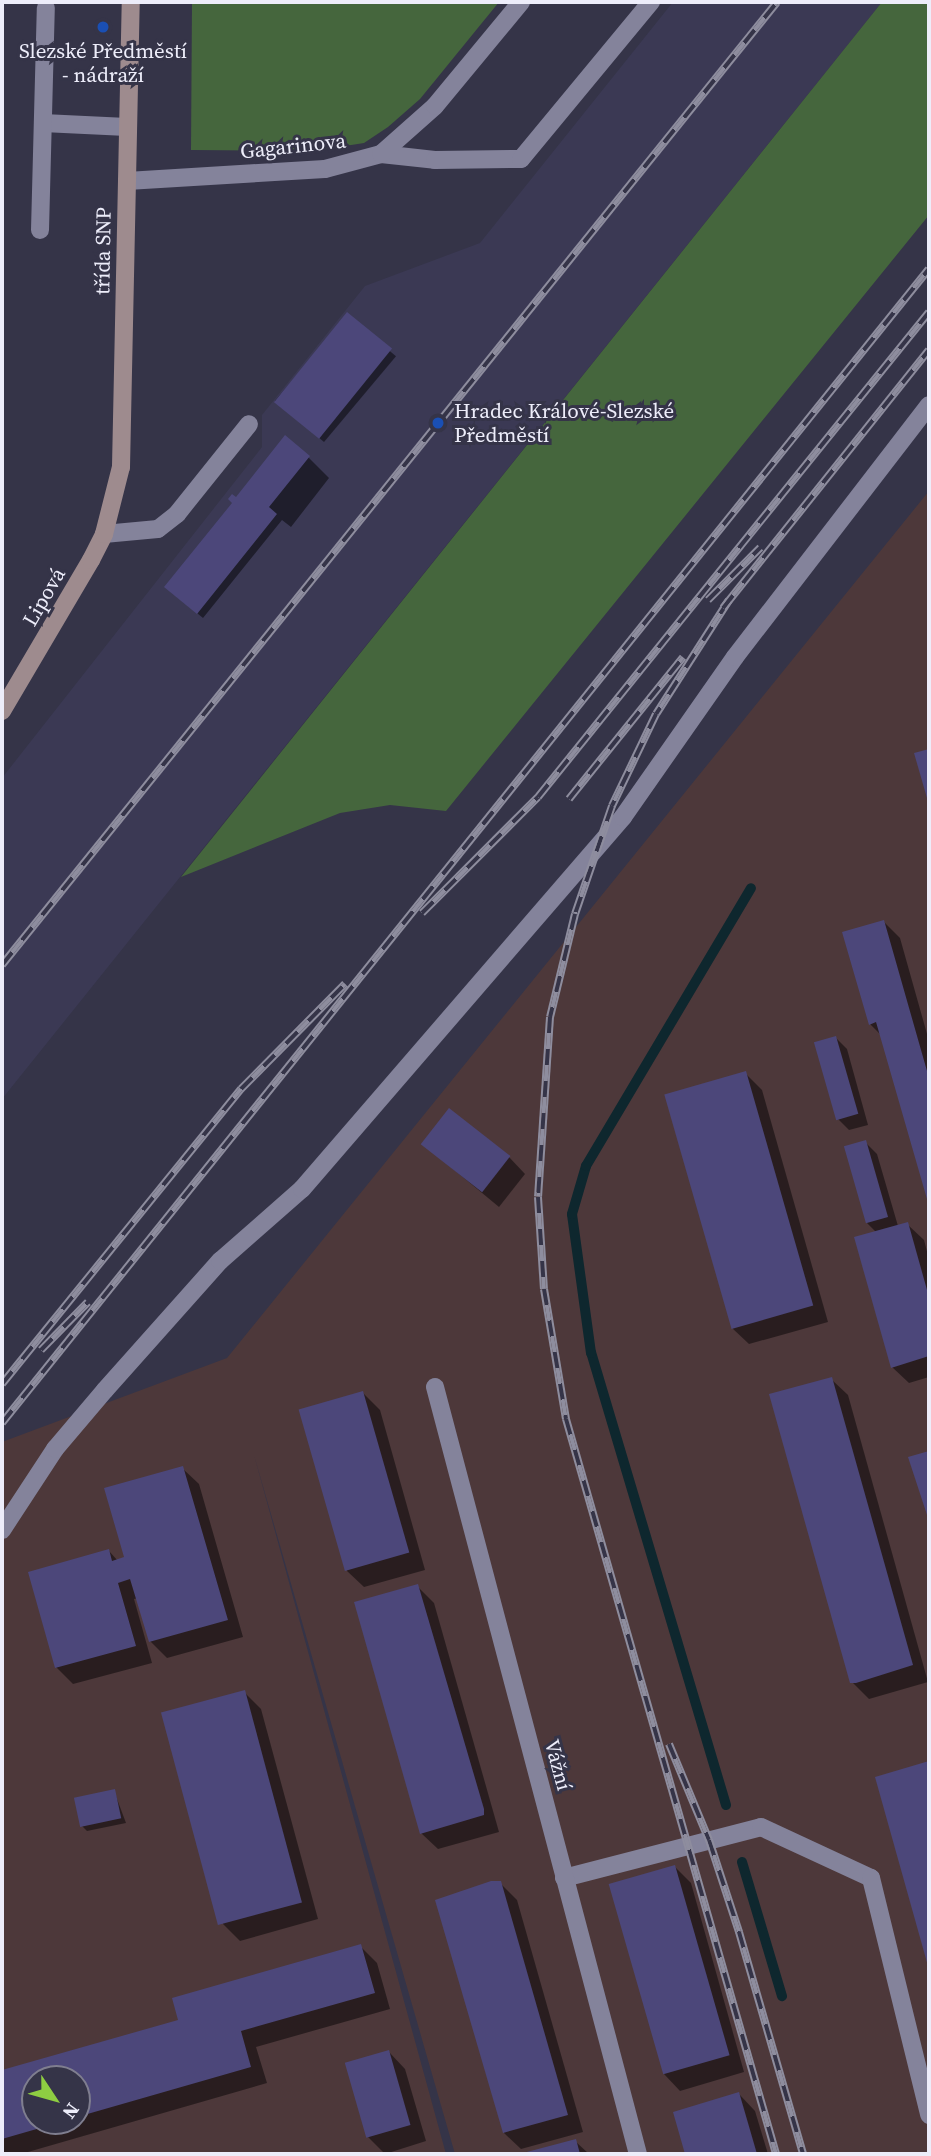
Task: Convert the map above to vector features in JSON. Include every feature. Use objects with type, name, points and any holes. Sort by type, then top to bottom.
[{"type":"street","name":"třída SNP","points":[[114,500],[123,433],[131,2]]},
{"type":"street","name":"Gagarinova","points":[[127,181],[326,169],[381,154],[435,106],[521,2]]},
{"type":"street","points":[[381,154],[435,160],[521,159],[651,2]]},
{"type":"street","points":[[40,230],[46,8]]},
{"type":"street","points":[[43,123],[127,127]]},
{"type":"street","points":[[2,1530],[55,1449],[105,1390],[220,1261],[302,1189],[623,817],[735,657],[929,405]]},
{"type":"street","points":[[104,534],[158,529],[177,514],[249,424]]},
{"type":"street","name":"Lipová","points":[[2,711],[79,584],[104,534],[114,500]]},
{"type":"street","name":"Vážní","points":[[435,1387],[638,2154]]},
{"type":"street","points":[[564,1878],[761,1826],[871,1878],[929,2115]]},
{"type":"shaded area","points":[[673,2],[882,2],[2,1099],[2,778],[262,447],[262,415],[365,286],[480,243]]},
{"type":"shaded area","points":[[929,491],[929,2154],[455,2154],[254,1455],[446,2154],[2,2154],[2,1442],[227,1358]]},
{"type":"green space","points":[[192,2],[499,2],[420,99],[388,127],[364,143],[313,151],[191,150]]},
{"type":"green space","points":[[882,2],[929,2],[929,215],[446,811],[390,805],[340,813],[181,877]]},
{"type":"building","points":[[347,312],[392,349],[319,439],[274,402]]},
{"type":"building","points":[[285,435],[310,456],[269,507],[277,514],[197,614],[164,587],[232,503],[228,499],[232,494],[236,497]]},
{"type":"building","points":[[929,749],[929,805],[914,753]]},
{"type":"building","points":[[884,920],[929,1078],[929,1206],[876,1022],[869,1025],[842,932]]},
{"type":"building","points":[[836,1036],[858,1114],[836,1120],[814,1042]]},
{"type":"building","points":[[746,1071],[813,1306],[732,1329],[664,1094]]},
{"type":"building","points":[[449,1108],[510,1156],[482,1192],[421,1144]]},
{"type":"building","points":[[866,1140],[888,1217],[866,1223],[844,1146]]},
{"type":"building","points":[[908,1222],[929,1297],[929,1356],[891,1368],[854,1237]]},
{"type":"building","points":[[832,1377],[913,1665],[856,1683],[850,1683],[769,1394]]},
{"type":"building","points":[[363,1391],[409,1552],[345,1571],[299,1409]]},
{"type":"building","points":[[929,1451],[929,1521],[908,1457]]},
{"type":"building","points":[[183,1466],[228,1620],[149,1642],[130,1579],[118,1583],[136,1646],[55,1668],[28,1572],[109,1549],[112,1561],[124,1557],[104,1488]]},
{"type":"building","points":[[418,1584],[484,1809],[484,1815],[420,1834],[354,1602]]},
{"type":"building","points":[[245,1690],[302,1903],[218,1925],[161,1713]]},
{"type":"building","points":[[929,1761],[929,1966],[928,1966],[875,1777]]},
{"type":"building","points":[[115,1789],[121,1818],[80,1827],[74,1798]]},
{"type":"building","points":[[675,1865],[730,2055],[663,2074],[609,1884]]},
{"type":"building","points":[[491,1881],[501,1881],[568,2115],[503,2133],[435,1900]]},
{"type":"building","points":[[361,1944],[375,1993],[241,2031],[251,2067],[91,2113],[91,2065],[21,2065],[21,2134],[2,2139],[2,2070],[178,2020],[172,1998]]},
{"type":"building","points":[[389,2050],[410,2125],[366,2138],[345,2063]]},
{"type":"building","points":[[739,2092],[757,2154],[685,2154],[673,2112]]},
{"type":"building","points":[[576,2139],[580,2154],[523,2154],[523,2153]]},
{"type":"waterway","points":[[726,1805],[591,1353],[572,1214],[586,1166],[751,888]]},
{"type":"waterway","points":[[742,1862],[782,1996]]},
{"type":"railway","points":[[2,965],[777,2]]},
{"type":"railway","points":[[2,1423],[929,269]]},
{"type":"railway","points":[[422,913],[538,797],[929,312]]},
{"type":"railway","points":[[723,608],[929,350]]},
{"type":"railway","points":[[708,600],[760,548]]},
{"type":"railway","points":[[729,600],[656,714],[612,806],[575,914],[550,1017],[538,1197],[544,1289],[566,1419],[776,2154]]},
{"type":"railway","points":[[569,799],[683,657]]},
{"type":"railway","points":[[2,1384],[241,1089],[345,984]]},
{"type":"railway","points":[[41,1350],[88,1302]]},
{"type":"railway","points":[[669,1744],[709,1840],[739,1932],[803,2154]]},
{"type":"place","name":"Slezské Předměstí - nádraží","points":[[103,27]]},
{"type":"place","name":"Hradec Králové-Slezské Předměstí","points":[[438,423]]}]
